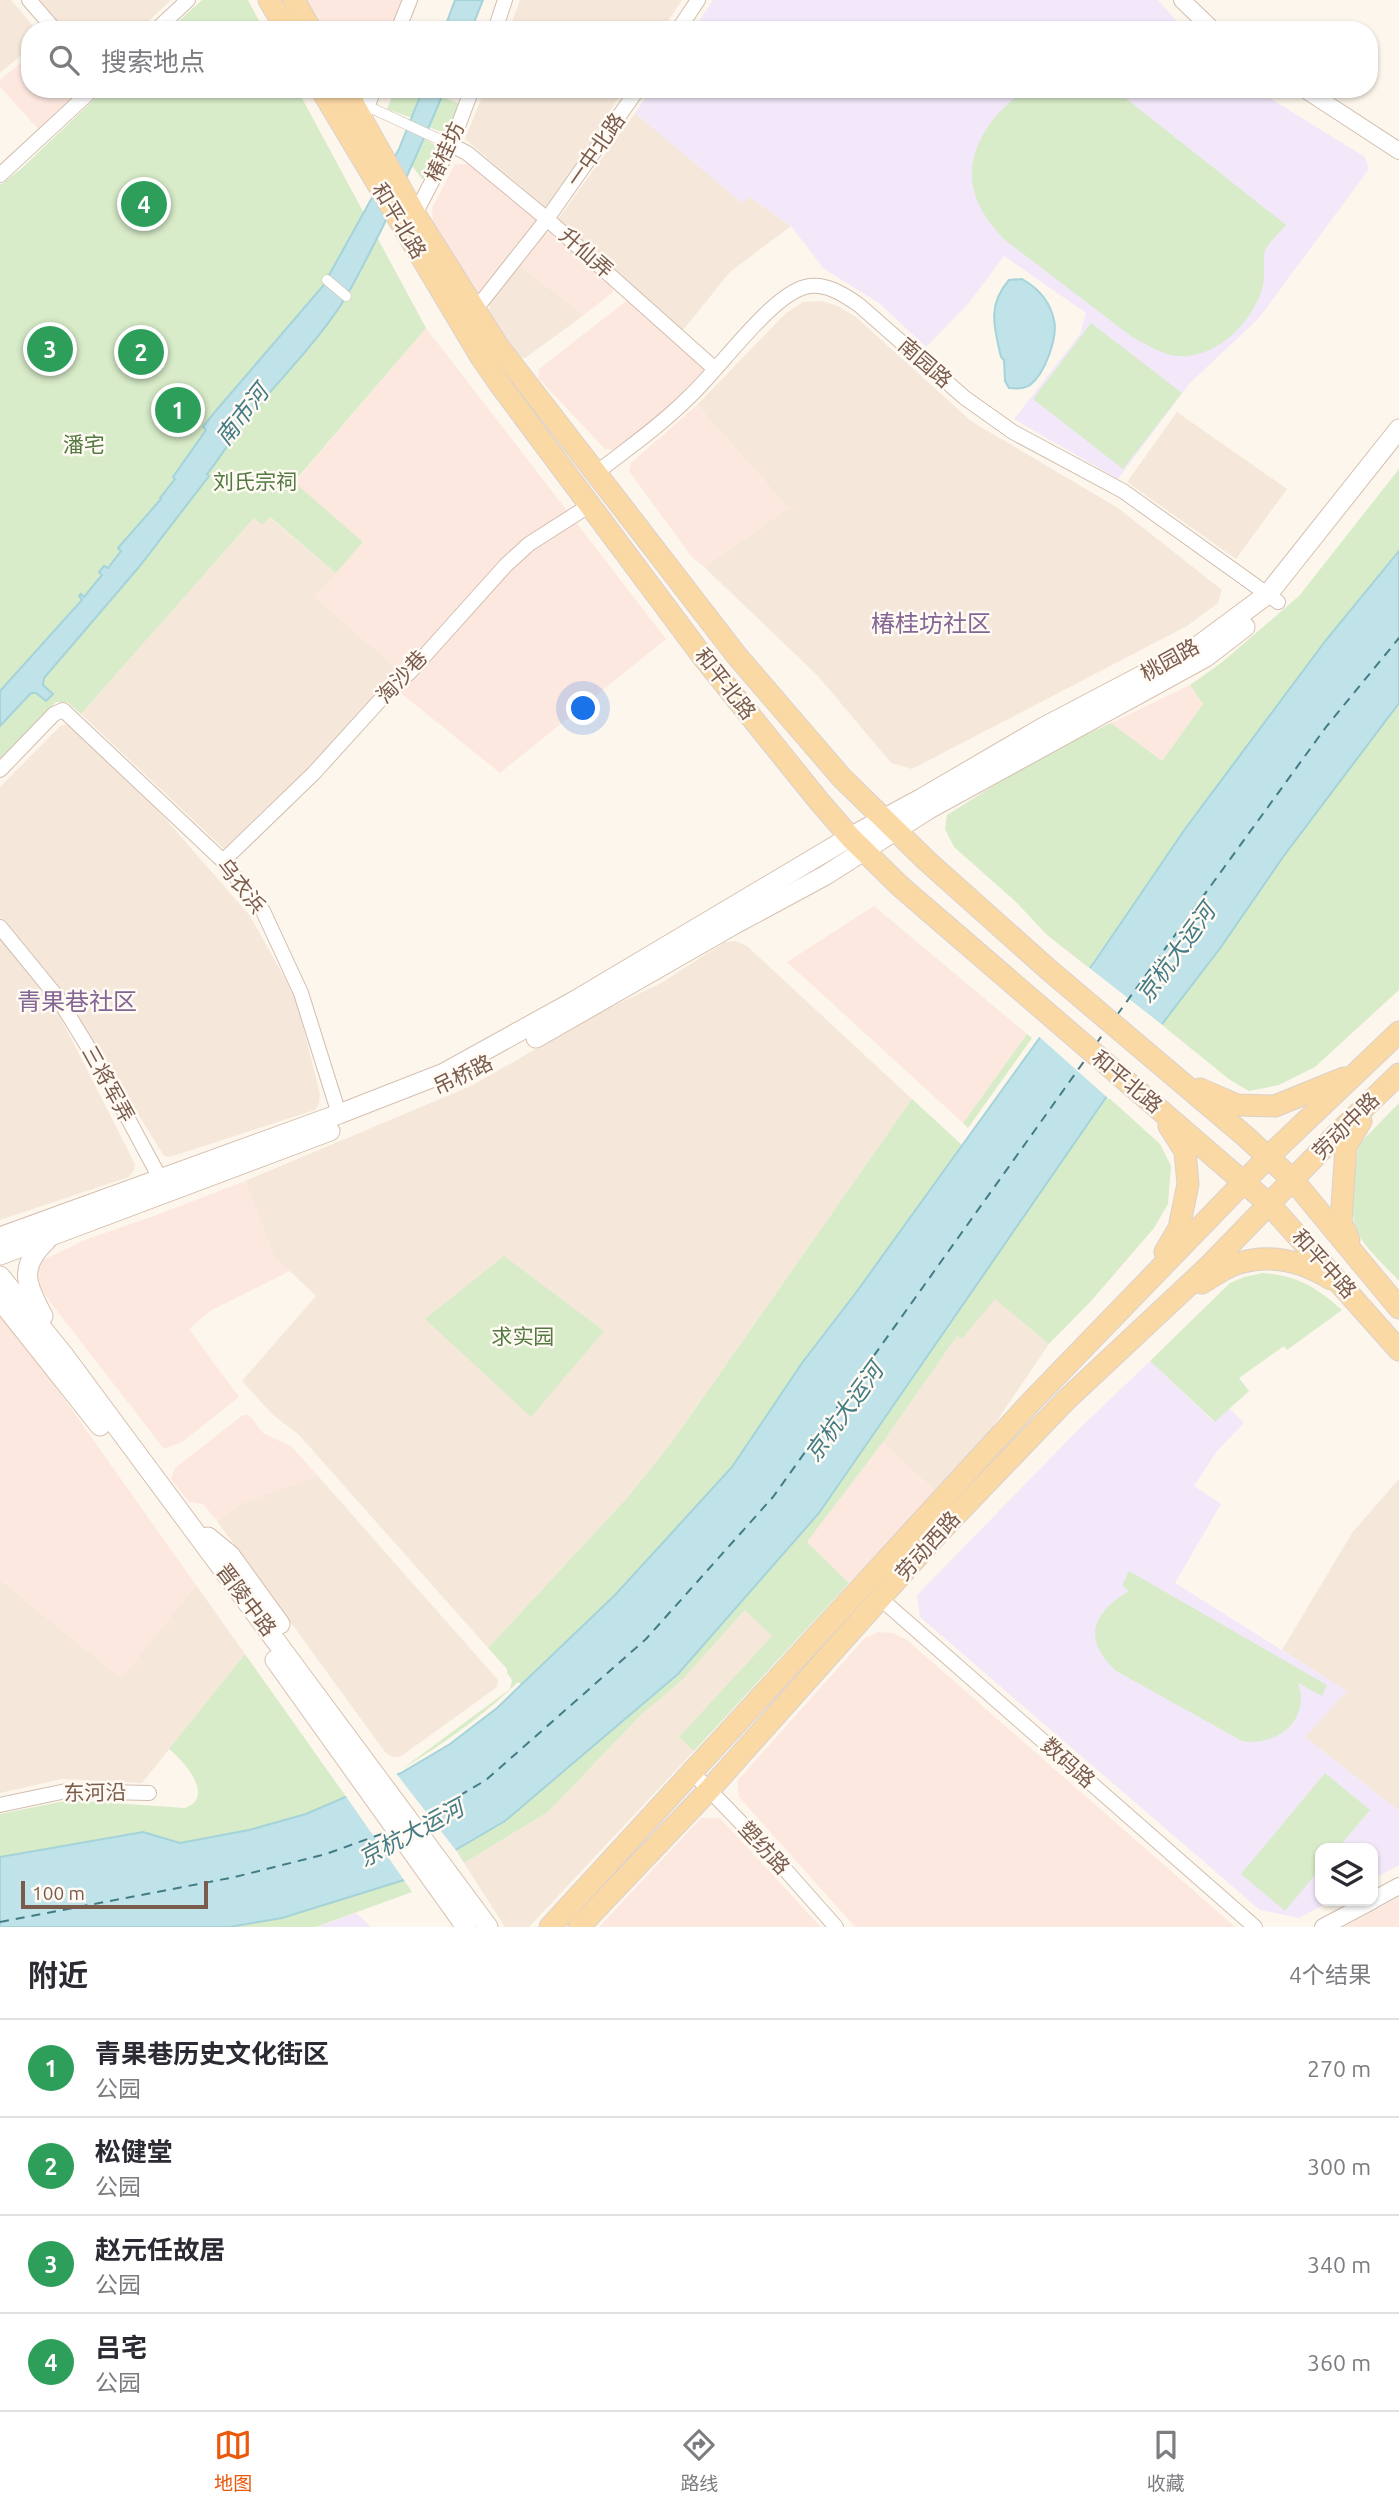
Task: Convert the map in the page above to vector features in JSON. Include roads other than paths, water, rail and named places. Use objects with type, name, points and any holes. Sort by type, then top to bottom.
[{"type":"main road","points":[[269,0],[282,21]]},
{"type":"main road","points":[[294,0],[306,21]]},
{"type":"main road","name":"和平北路","points":[[326,98],[375,182],[405,209],[498,346],[737,656],[842,778],[889,825],[1049,970],[1268,1157]]},
{"type":"main road","name":"和平北路","points":[[352,98],[365,113],[405,209],[481,357],[704,657],[857,844],[901,887],[1244,1182]]},
{"type":"main road","name":"桃园路","points":[[1273,598],[1399,429]]},
{"type":"main road","name":"桃园路","points":[[889,825],[929,809],[1206,657],[1273,598],[1399,451]]},
{"type":"main road","name":"吊桥路","points":[[0,1237],[444,1073],[889,825]]},
{"type":"main road","name":"吊桥路","points":[[0,1255],[449,1084],[583,1013],[735,924],[826,875],[857,844]]},
{"type":"main road","name":"劳动西路","points":[[550,1927],[1013,1421],[1268,1157],[1399,1032]]},
{"type":"main road","points":[[1176,1078],[1237,1105],[1275,1106],[1356,1073]]},
{"type":"main road","name":"劳动中路","points":[[1293,1180],[1399,1074]]},
{"type":"main road","points":[[1359,1261],[1341,1222],[1346,1146],[1374,1098]]},
{"type":"main road","points":[[1152,1276],[1179,1228],[1188,1184],[1185,1151],[1157,1106]]},
{"type":"main road","name":"和平中路","points":[[1268,1157],[1293,1180],[1326,1218],[1399,1308]]},
{"type":"main road","name":"劳动西路","points":[[579,1927],[710,1789],[933,1539],[1066,1400],[1173,1300],[1293,1180]]},
{"type":"main road","name":"和平中路","points":[[1244,1182],[1269,1204],[1399,1350]]},
{"type":"main road","points":[[48,1238],[32,1254],[27,1278],[32,1295],[63,1354]]},
{"type":"main road","points":[[1173,1300],[1235,1264],[1273,1258],[1311,1267],[1346,1288]]},
{"type":"main road","name":"晋陵中路","points":[[0,1276],[63,1354],[367,1765],[464,1913],[488,1927]]},
{"type":"main road","name":"晋陵中路","points":[[0,1300],[367,1765]]},
{"type":"street","points":[[29,0],[47,21]]},
{"type":"street","points":[[166,21],[188,0]]},
{"type":"street","points":[[402,21],[410,0]]},
{"type":"street","points":[[498,21],[505,0]]},
{"type":"street","points":[[684,21],[698,0]]},
{"type":"street","points":[[1182,0],[1204,21]]},
{"type":"street","points":[[0,175],[83,98]]},
{"type":"street","points":[[353,142],[371,98]]},
{"type":"street","name":"椿桂坊","points":[[405,209],[467,98]]},
{"type":"street","name":"一中北路","points":[[475,310],[547,219],[632,98]]},
{"type":"street","points":[[1318,98],[1399,151]]},
{"type":"street","points":[[365,113],[399,121],[445,142]]},
{"type":"street","name":"升仙弄","points":[[445,142],[467,153],[547,219],[715,369]]},
{"type":"street","points":[[327,280],[346,296]]},
{"type":"street","name":"南园路","points":[[596,474],[689,398],[786,296],[805,287],[824,286],[844,294],[859,305],[965,398],[1013,432],[1123,491],[1273,598]]},
{"type":"street","name":"淘沙巷","points":[[223,861],[319,769],[506,565],[529,544],[590,505]]},
{"type":"street","name":"乌衣浜","points":[[0,770],[54,714],[63,710],[223,861],[263,911],[301,993],[339,1114]]},
{"type":"street","name":"三将军弄","points":[[0,927],[58,998],[99,1065],[160,1178]]},
{"type":"street","name":"数码路","points":[[881,1599],[1255,1927]]},
{"type":"street","name":"塑纺路","points":[[691,1771],[836,1927]]},
{"type":"street","name":"东河沿","points":[[0,1805],[66,1791],[149,1793]]},
{"type":"street","points":[[1378,1897],[1399,1886]]},
{"type":"street","points":[[1323,1927],[1361,1906]]},
{"type":"water","points":[[455,0],[483,0],[475,21],[447,21]]},
{"type":"water","name":"南市河","points":[[419,98],[441,98],[389,215],[341,304],[317,338],[243,425],[207,474],[209,476],[139,567],[44,678],[43,685],[53,694],[46,701],[36,693],[31,693],[0,726],[0,691],[82,600],[79,596],[81,594],[84,597],[102,575],[99,572],[104,566],[108,568],[121,551],[118,548],[175,479],[173,477],[206,430],[203,427],[323,286],[399,149]]},
{"type":"water","points":[[1022,279],[1046,301],[1054,320],[1054,336],[1045,364],[1036,380],[1025,387],[1009,388],[1005,381],[1004,360],[1001,357],[995,326],[995,307],[997,298],[1009,280]]},
{"type":"water","name":"京杭大运河","points":[[1399,551],[1399,703],[1283,857],[1221,947],[1107,1096],[819,1513],[678,1674],[505,1821],[404,1880],[282,1918],[229,1927],[0,1927],[0,1857],[143,1832],[180,1843],[249,1830],[306,1814],[401,1773],[450,1744],[497,1708],[615,1595],[732,1467],[802,1363],[855,1294],[1095,961],[1185,829],[1326,640]]},
{"type":"place","name":"吕宅","points":[[144,204]]},
{"type":"place","name":"赵元任故居","points":[[50,349]]},
{"type":"place","name":"松健堂","points":[[141,352]]},
{"type":"place","name":"青果巷历史文化街区","points":[[178,410]]},
{"type":"district","name":"椿桂坊社区","points":[[931,624]]},
{"type":"district","name":"青果巷社区","points":[[77,1002]]},
{"type":"park label","name":"潘宅","points":[[84,445]]},
{"type":"park label","name":"刘氏宗祠","points":[[255,482]]},
{"type":"park label","name":"求实园","points":[[523,1337]]}]
